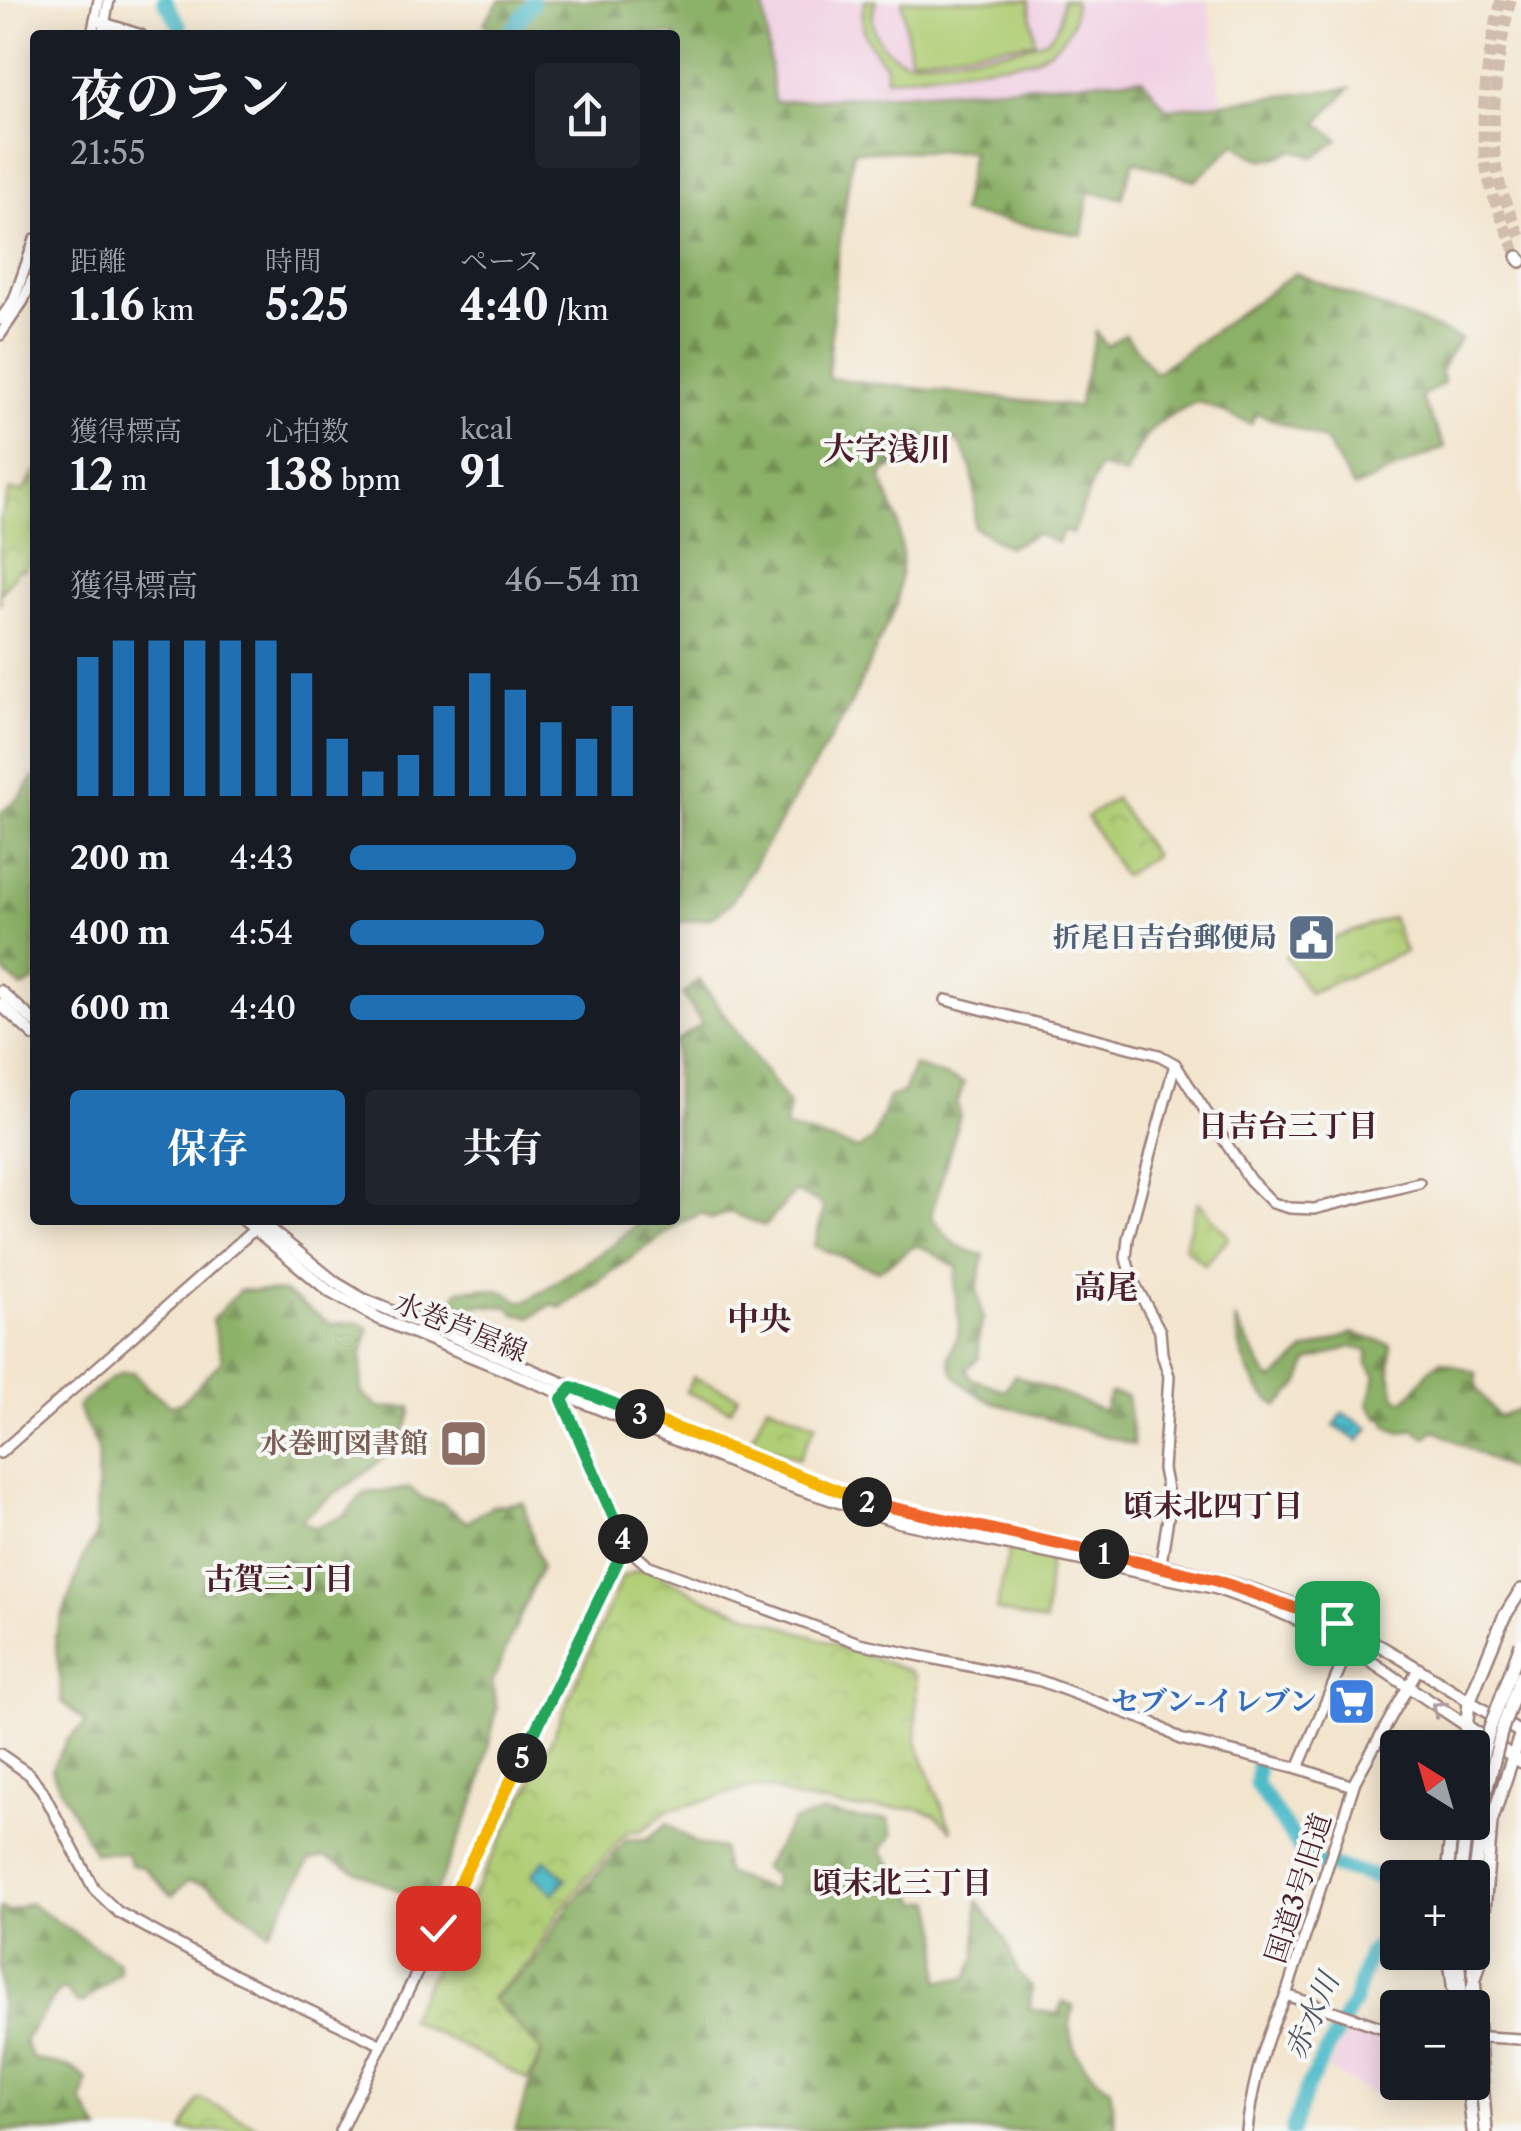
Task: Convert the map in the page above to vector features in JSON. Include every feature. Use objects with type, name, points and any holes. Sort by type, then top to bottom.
[{"type":"highway","points":[[1468,1729],[1469,1702],[1504,1617],[1521,1590]]},
{"type":"highway","points":[[1489,1730],[1521,1644]]},
{"type":"highway","points":[[1477,1860],[1486,1792],[1521,1676]]},
{"type":"highway","points":[[1472,1989],[1480,1962],[1491,1822],[1517,1760],[1521,1733]]},
{"type":"highway","points":[[1472,1970],[1486,2131]]},
{"type":"highway","points":[[1470,2100],[1473,2131]]},
{"type":"main road","points":[[0,990],[30,1017]]},
{"type":"main road","points":[[0,1004],[30,1031]]},
{"type":"main road","name":"水巻芦屋線","points":[[259,1225],[294,1265],[357,1307],[569,1390],[781,1483],[900,1522],[1160,1571],[1270,1597],[1337,1623],[1521,1733]]},
{"type":"main road","name":"水巻芦屋線","points":[[1160,1571],[1304,1622],[1517,1760]]},
{"type":"street","points":[[100,0],[101,30]]},
{"type":"street","points":[[95,30],[109,0]]},
{"type":"street","points":[[100,22],[125,30]]},
{"type":"street","points":[[0,320],[14,300],[30,254]]},
{"type":"street","points":[[0,335],[30,284]]},
{"type":"street","points":[[946,1000],[1159,1055],[1175,1064],[1250,1180],[1273,1203],[1314,1209],[1419,1183]]},
{"type":"street","points":[[1160,1571],[1170,1505],[1163,1469],[1169,1376],[1160,1332],[1132,1280],[1126,1258],[1175,1064]]},
{"type":"street","points":[[0,1453],[257,1225]]},
{"type":"street","points":[[569,1390],[564,1408],[576,1426],[613,1522],[626,1544],[647,1566],[828,1633],[894,1652],[1041,1681],[1154,1723],[1180,1739],[1353,1786]]},
{"type":"street","points":[[340,2131],[626,1544]]},
{"type":"street","points":[[1298,1768],[1349,1648]]},
{"type":"street","name":"国道3号旧道","points":[[1247,2131],[1256,2077],[1353,1786],[1418,1669]]},
{"type":"street","points":[[0,1754],[29,1774],[42,1790],[94,1889],[118,1912],[234,1975],[382,2045]]},
{"type":"street","points":[[1286,1996],[1380,2027]]},
{"type":"street","points":[[1490,2037],[1521,2038]]},
{"type":"shaded area","points":[[743,0],[1208,0],[1222,102],[1167,109],[1142,78],[773,102],[764,7]]},
{"type":"shaded area","points":[[1357,2024],[1380,2033],[1380,2093],[1374,2095],[1328,2069],[1351,2026]]},
{"type":"green space","points":[[500,0],[743,0],[764,6],[774,102],[1142,78],[1167,109],[1350,88],[1318,123],[1339,140],[1314,157],[1294,150],[1264,159],[1236,143],[1195,181],[1134,161],[1122,198],[1089,192],[1082,235],[961,213],[972,151],[853,151],[837,262],[828,378],[1078,407],[1096,332],[1107,346],[1125,334],[1155,373],[1295,273],[1460,338],[1440,370],[1444,383],[1421,397],[1445,447],[1354,488],[1325,440],[1256,413],[1251,424],[1198,401],[1152,429],[1126,475],[1099,467],[1072,534],[1063,531],[1057,543],[1037,534],[1008,547],[974,527],[972,471],[957,440],[886,470],[881,478],[898,521],[902,558],[897,603],[848,710],[731,903],[711,918],[680,922],[680,30],[491,30],[484,23]]},
{"type":"green space","points":[[865,0],[876,0],[873,20],[878,38],[890,52],[908,61],[1024,47],[1049,37],[1056,29],[1062,0],[1074,0],[1074,11],[1064,37],[1032,60],[886,79],[886,65],[863,28]]},
{"type":"green space","points":[[902,0],[1029,0],[1035,42],[910,58]]},
{"type":"green space","points":[[30,480],[30,561],[24,570],[19,569],[0,594],[0,517],[10,490],[23,492]]},
{"type":"green space","points":[[30,783],[30,984],[22,988],[0,969],[0,813]]},
{"type":"green space","points":[[1115,798],[1154,856],[1123,876],[1087,817]]},
{"type":"green space","points":[[1392,917],[1405,952],[1309,993],[1285,956]]},
{"type":"green space","points":[[699,979],[789,1105],[785,1127],[858,1149],[873,1139],[889,1097],[903,1093],[914,1065],[964,1083],[957,1103],[960,1115],[931,1216],[953,1242],[984,1255],[977,1289],[983,1318],[979,1358],[966,1369],[971,1378],[1004,1390],[1015,1375],[1104,1411],[1110,1393],[1127,1396],[1134,1445],[992,1402],[969,1389],[956,1376],[949,1360],[959,1326],[957,1267],[922,1247],[915,1246],[878,1271],[814,1246],[824,1209],[819,1202],[795,1192],[765,1226],[730,1212],[711,1219],[702,1213],[680,1223],[680,1039],[702,1024],[683,995]]},
{"type":"green space","points":[[1198,1201],[1229,1237],[1205,1265],[1184,1247]]},
{"type":"green space","points":[[635,1225],[678,1225],[561,1308],[553,1304],[531,1317],[515,1314],[509,1307],[477,1305],[457,1315],[422,1304],[453,1299],[459,1290],[474,1288],[491,1289],[527,1301],[614,1244]]},
{"type":"green space","points":[[240,1290],[284,1292],[331,1324],[358,1322],[369,1329],[362,1353],[361,1393],[380,1408],[411,1407],[408,1425],[384,1457],[301,1520],[314,1528],[344,1516],[364,1493],[410,1488],[421,1498],[443,1504],[467,1522],[492,1506],[523,1502],[541,1568],[492,1682],[497,1708],[478,1794],[430,1905],[325,1857],[310,1861],[269,1932],[207,1885],[188,1881],[172,1896],[143,1867],[131,1865],[126,1853],[94,1853],[51,1770],[67,1740],[87,1723],[62,1702],[55,1637],[84,1556],[96,1536],[98,1449],[77,1406],[112,1378],[133,1372],[171,1405],[182,1402],[222,1360],[212,1320]]},
{"type":"green space","points":[[1235,1319],[1267,1376],[1274,1380],[1303,1352],[1353,1333],[1391,1345],[1390,1374],[1395,1395],[1403,1401],[1441,1361],[1476,1373],[1477,1389],[1498,1417],[1521,1408],[1521,1476],[1434,1430],[1426,1438],[1413,1429],[1401,1433],[1387,1426],[1385,1418],[1379,1418],[1368,1404],[1376,1376],[1367,1363],[1368,1351],[1351,1347],[1309,1361],[1300,1383],[1278,1406],[1253,1380]]},
{"type":"green space","points":[[693,1377],[738,1396],[731,1410],[686,1392]]},
{"type":"green space","points":[[767,1404],[816,1424],[799,1459],[751,1440]]},
{"type":"green space","points":[[1010,1545],[1050,1555],[1045,1623],[996,1610]]},
{"type":"green space","points":[[645,1567],[706,1599],[911,1671],[916,1678],[917,1744],[952,1831],[936,1815],[916,1808],[858,1809],[797,1799],[772,1789],[750,1788],[667,1811],[642,1831],[628,1831],[561,1909],[530,1962],[491,1998],[542,2052],[528,2080],[408,2019],[539,1768],[622,1577]]},
{"type":"green space","points":[[823,1812],[888,1819],[893,1835],[881,1850],[919,1903],[933,1901],[940,1933],[939,1981],[968,1977],[976,1956],[978,1901],[1005,1939],[1019,1974],[1032,1987],[1030,2009],[1057,2014],[1063,2002],[1073,2006],[1071,2038],[1089,2070],[1110,2087],[1116,2131],[515,2131],[543,2052],[493,1999],[533,1964],[566,1910],[627,1839],[647,1839],[667,1823],[697,1844],[722,1849],[725,1873],[773,1891],[774,1875],[763,1868],[792,1822]]},
{"type":"green space","points":[[29,1903],[118,1962],[120,1972],[82,2003],[77,2003],[66,1990],[59,1990],[24,2041],[32,2058],[74,2069],[87,2080],[82,2102],[100,2131],[0,2131],[0,1908],[9,1912]]},
{"type":"green space","points":[[201,2099],[258,2127],[260,2131],[183,2131]]},
{"type":"water","points":[[1343,1413],[1369,1428],[1359,1441],[1334,1426]]},
{"type":"water","points":[[545,1859],[566,1879],[553,1894],[532,1874]]},
{"type":"waterway","points":[[164,0],[180,26]]},
{"type":"waterway","points":[[512,30],[533,2]]},
{"type":"waterway","name":"赤水川","points":[[1258,1762],[1256,1784],[1305,1856],[1380,1878]]},
{"type":"waterway","name":"赤水川","points":[[1292,2131],[1306,2090],[1354,2001],[1369,1954],[1380,1945]]},
{"type":"tunnel","points":[[1501,0],[1486,80],[1483,142],[1490,186],[1518,257]]},
{"type":"tunnel","points":[[1511,0],[1497,81],[1494,145],[1500,183],[1521,238]]},
{"type":"place","name":"折尾日吉台郵便局","points":[[1312,937]]},
{"type":"place","name":"水巻町図書館","points":[[463,1443]]},
{"type":"place","name":"セブン-イレブン","points":[[1352,1701]]},
{"type":"district","name":"大字浅川","points":[[887,449]]},
{"type":"district","name":"日吉台三丁目","points":[[1288,1126]]},
{"type":"district","name":"高尾","points":[[1106,1287]]},
{"type":"district","name":"中央","points":[[759,1319]]},
{"type":"district","name":"頃末北四丁目","points":[[1213,1506]]},
{"type":"district","name":"古賀三丁目","points":[[279,1579]]},
{"type":"district","name":"頃末北三丁目","points":[[902,1883]]},
{"type":"route","points":[[438,1928],[626,1544],[613,1522],[576,1426],[564,1408],[562,1399],[572,1387],[858,1499],[903,1512],[1161,1565],[1270,1597],[1337,1623]]}]
